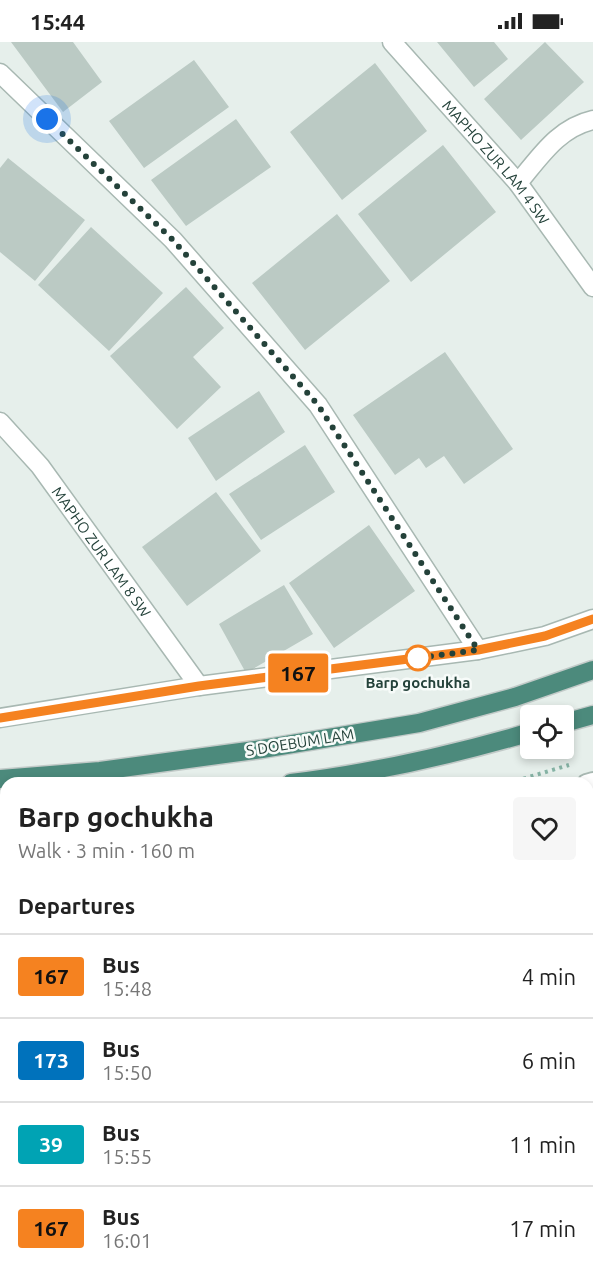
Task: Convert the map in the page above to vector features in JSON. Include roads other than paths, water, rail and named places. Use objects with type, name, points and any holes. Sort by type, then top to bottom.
[{"type":"highway","name":"S DOEBUM LAM","points":[[25,777],[100,771],[262,749],[419,723],[515,697],[593,670]]},
{"type":"highway","points":[[574,720],[593,715]]},
{"type":"highway","points":[[342,777],[427,760],[520,735]]},
{"type":"street","name":"MAPHO ZUR LAM 4 SW","points":[[392,42],[518,183],[593,287]]},
{"type":"street","points":[[0,73],[173,240],[318,405],[478,650]]},
{"type":"street","points":[[518,183],[554,140],[577,124],[593,120]]},
{"type":"street","name":"MAPHO ZUR LAM 8 SW","points":[[0,422],[40,466],[199,686]]},
{"type":"street","points":[[0,718],[199,686],[478,650],[545,636],[593,619]]},
{"type":"place","name":"Barp gochukha","points":[[418,658]]}]
